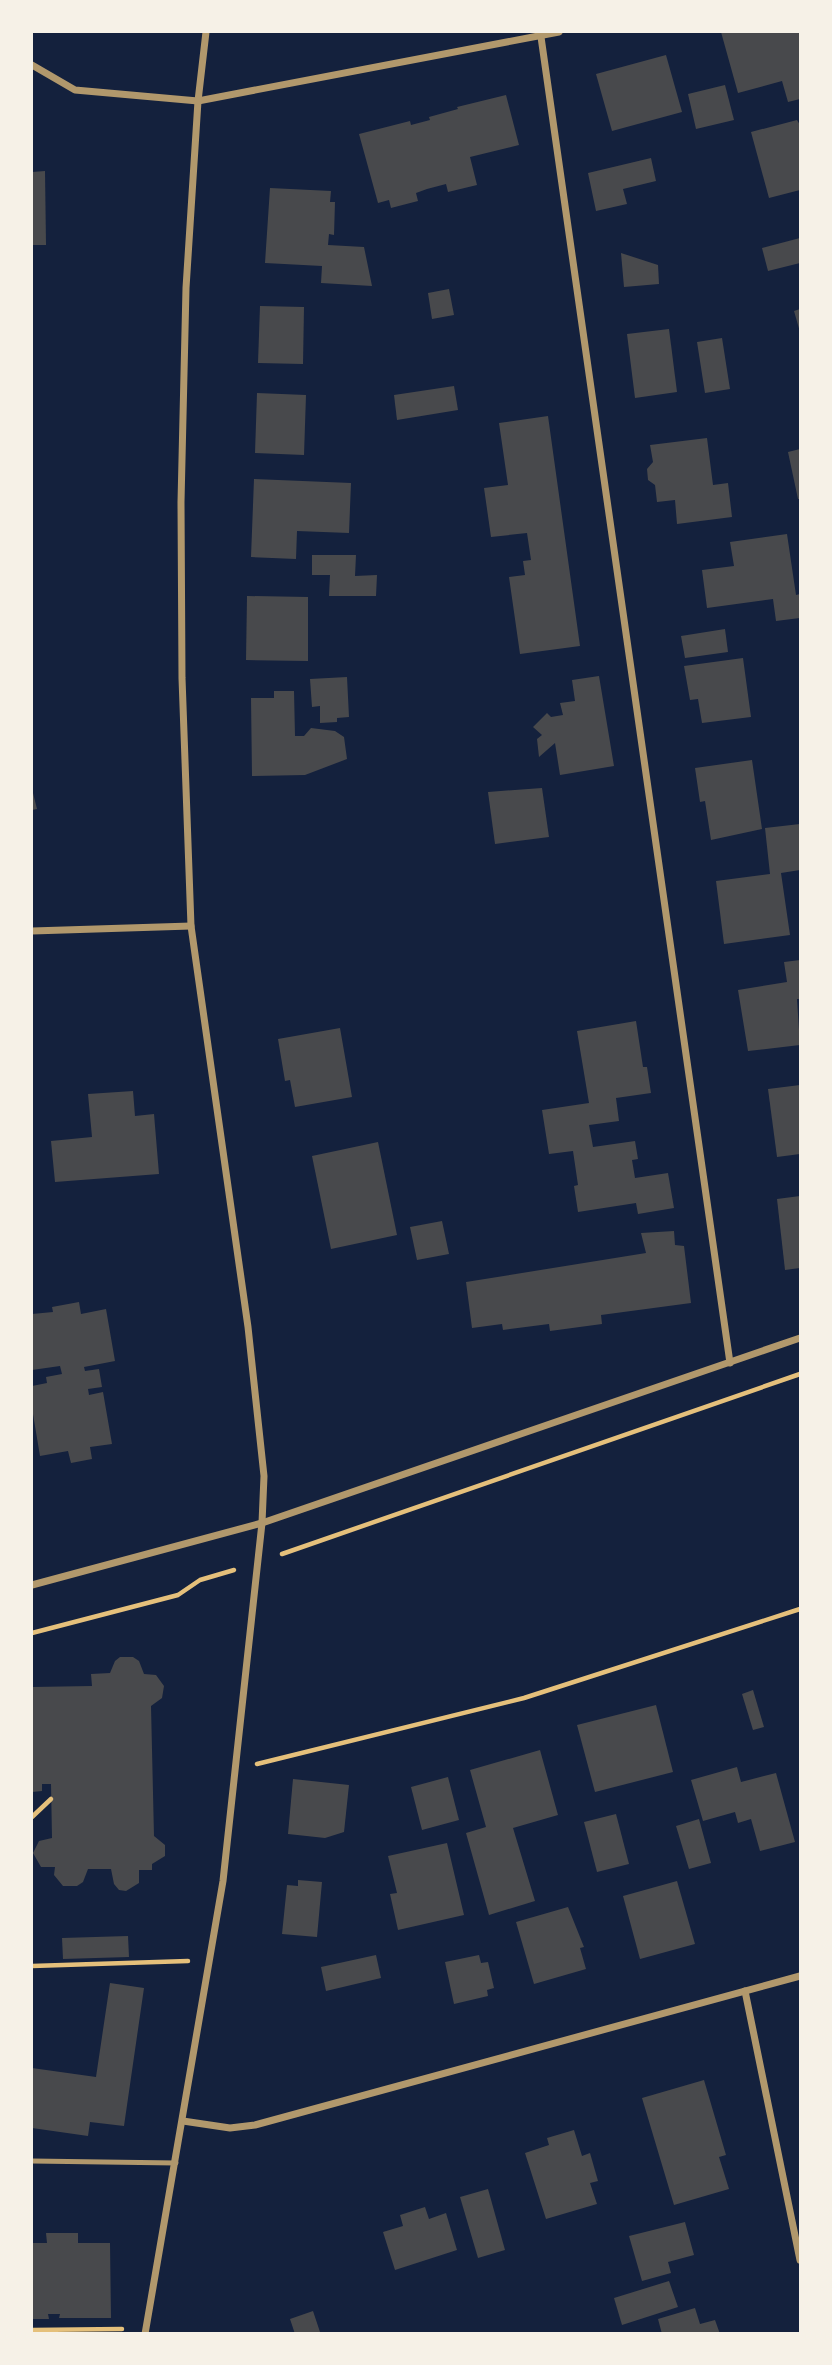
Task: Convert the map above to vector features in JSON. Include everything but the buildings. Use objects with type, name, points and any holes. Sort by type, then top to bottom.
[{"type":"street","points":[[145,2331],[223,1881],[262,1523],[264,1476],[248,1327],[191,926],[182,678],[181,502],[186,288],[198,101],[206,32]]},
{"type":"street","points":[[32,65],[75,90],[198,101],[559,32]]},
{"type":"street","points":[[541,37],[730,1363]]},
{"type":"street","points":[[32,931],[191,926]]},
{"type":"street","points":[[32,1584],[262,1523],[800,1338]]},
{"type":"street","points":[[183,2121],[230,2127],[256,2124],[800,1976]]},
{"type":"street","points":[[745,1991],[800,2260]]},
{"type":"lane","points":[[32,2161],[176,2163]]},
{"type":"path","points":[[32,1633],[178,1595],[200,1580],[257,1563],[800,1374]]},
{"type":"path","points":[[235,1765],[261,1763],[524,1698],[800,1609]]},
{"type":"path","points":[[32,1817],[51,1800]]},
{"type":"path","points":[[32,1966],[210,1960]]},
{"type":"path","points":[[32,2330],[145,2331]]}]
